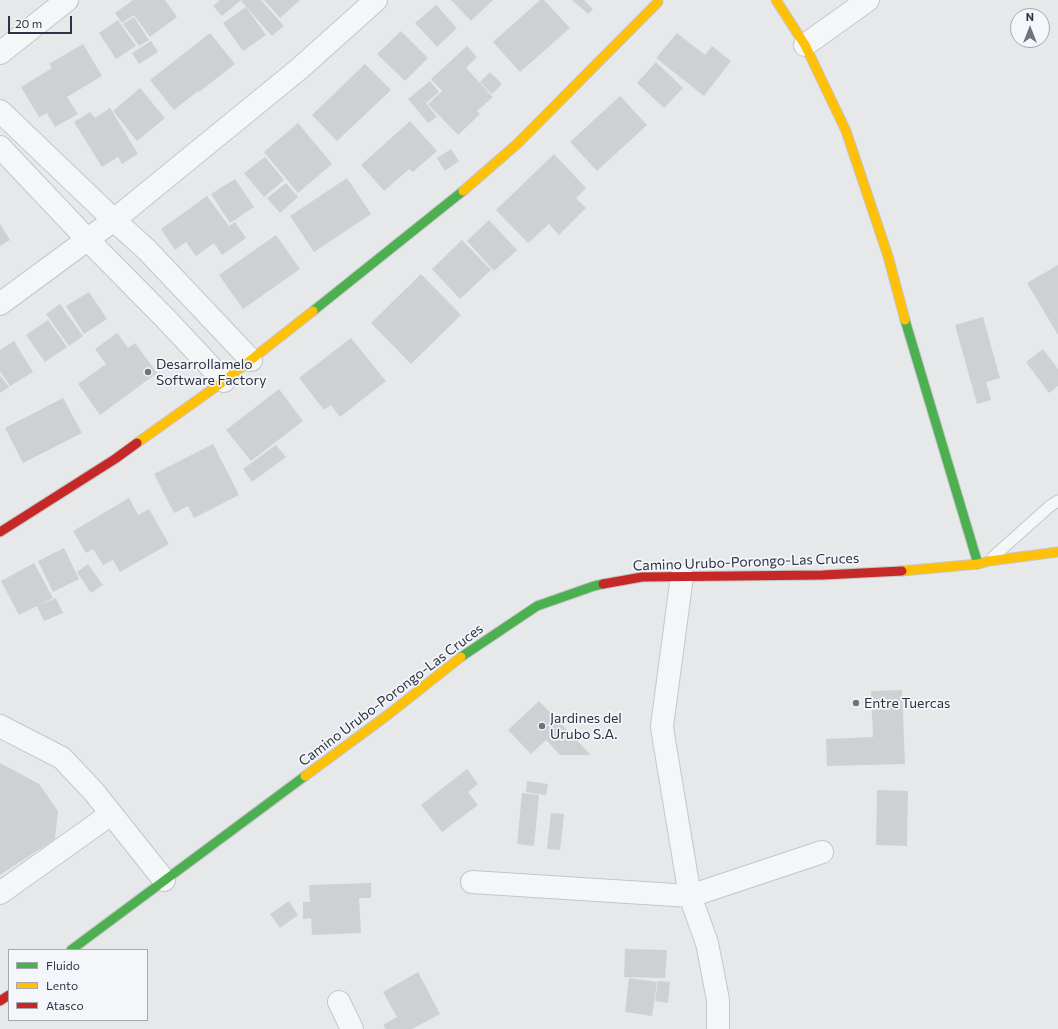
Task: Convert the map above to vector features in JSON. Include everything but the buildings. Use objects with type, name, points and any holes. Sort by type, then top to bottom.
[{"type":"street","points":[[0,52],[67,0]]},
{"type":"street","points":[[0,304],[114,220],[299,69],[376,0]]},
{"type":"street","points":[[776,0],[805,45],[846,131],[888,256],[905,322],[984,562]]},
{"type":"street","points":[[805,45],[868,0]]},
{"type":"street","points":[[0,532],[115,459],[224,381],[448,204],[517,144],[658,2]]},
{"type":"street","points":[[0,111],[147,250],[251,360]]},
{"type":"street","points":[[0,147],[224,381]]},
{"type":"street","name":"Camino Urubo-Porongo-Las Cruces","points":[[72,949],[389,714],[454,662],[537,606],[594,586],[642,577],[823,575],[904,571],[1058,552]]},
{"type":"street","points":[[682,576],[662,726],[690,896],[708,950],[718,1000],[718,1029]]},
{"type":"street","points":[[0,726],[62,758],[94,792],[164,880]]},
{"type":"street","points":[[0,893],[111,814]]},
{"type":"street","points":[[472,882],[690,896],[822,852]]},
{"type":"street","points":[[339,1002],[352,1029]]},
{"type":"lane","points":[[984,562],[1050,506],[1058,501]]},
{"type":"traffic: fast","points":[[313,311],[463,191]]},
{"type":"traffic: fast","points":[[905,320],[978,564]]},
{"type":"traffic: fast","points":[[461,657],[537,606],[603,584]]},
{"type":"traffic: fast","points":[[72,949],[305,776]]},
{"type":"traffic: slow","points":[[776,0],[805,45],[846,131],[888,256],[905,320]]},
{"type":"traffic: slow","points":[[463,191],[517,144],[658,2]]},
{"type":"traffic: slow","points":[[137,443],[224,381],[313,311]]},
{"type":"traffic: slow","points":[[902,571],[978,564],[989,561],[1058,552]]},
{"type":"traffic: slow","points":[[305,776],[389,714],[461,657]]},
{"type":"traffic: jam","points":[[0,532],[115,459],[137,443]]},
{"type":"traffic: jam","points":[[603,584],[642,577],[823,575],[902,571]]},
{"type":"traffic: jam","points":[[0,1001],[8,996]]},
{"type":"place","name":"Desarrollamelo Software Factory","points":[[148,372]]},
{"type":"place","name":"Entre Tuercas","points":[[856,703]]},
{"type":"place","name":"Jardines del Urubo S.A.","points":[[542,726]]}]
